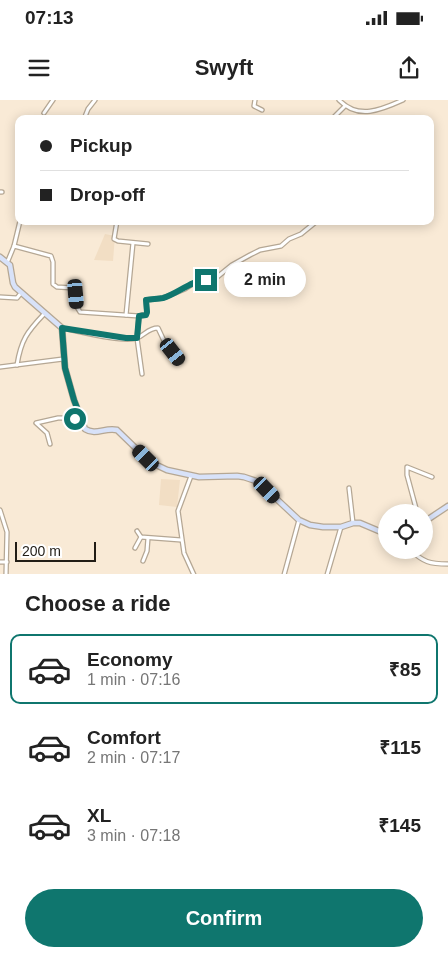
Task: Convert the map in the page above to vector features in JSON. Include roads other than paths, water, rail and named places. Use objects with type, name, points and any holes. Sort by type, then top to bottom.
[{"type":"main road","points":[[0,256],[11,269],[13,283],[21,293],[62,328],[64,359],[74,400],[85,429],[92,433],[112,428],[117,430],[150,462],[167,470],[190,476],[208,478],[237,476],[256,481],[299,520],[310,525],[323,527],[353,523],[365,525],[378,531]]},
{"type":"main road","points":[[433,516],[448,506]]},
{"type":"street","points":[[44,113],[54,100]]},
{"type":"street","points":[[86,115],[94,100]]},
{"type":"street","points":[[255,100],[254,106],[262,110]]},
{"type":"street","points":[[339,100],[344,106],[355,111],[367,113],[403,100]]},
{"type":"street","points":[[336,115],[344,106]]},
{"type":"street","points":[[7,263],[14,246],[19,225]]},
{"type":"street","points":[[116,225],[114,239],[148,244]]},
{"type":"street","points":[[14,246],[51,256],[53,262],[53,284],[57,287],[74,288],[80,312],[139,316],[147,313],[146,300],[163,298],[185,289],[199,280],[216,278],[232,265],[250,255],[260,250],[281,246],[288,239],[301,234],[312,225]]},
{"type":"street","points":[[126,315],[133,243]]},
{"type":"street","points":[[0,297],[17,298],[21,293]]},
{"type":"street","points":[[17,365],[19,352],[28,330],[44,314]]},
{"type":"street","points":[[139,316],[137,338],[142,374]]},
{"type":"street","points":[[62,328],[118,338],[137,338],[148,330],[158,328],[166,343],[181,362]]},
{"type":"street","points":[[0,367],[64,359]]},
{"type":"street","points":[[50,444],[47,432],[36,423],[58,418],[81,418]]},
{"type":"street","points":[[415,504],[407,475],[407,467],[432,477]]},
{"type":"street","points":[[190,476],[178,511],[184,553],[194,574]]},
{"type":"street","points":[[350,488],[353,523]]},
{"type":"street","points":[[0,510],[7,532],[6,574]]},
{"type":"street","points":[[284,574],[299,520]]},
{"type":"street","points":[[327,574],[341,526]]},
{"type":"street","points":[[137,531],[141,537],[181,540]]},
{"type":"street","points":[[135,548],[141,537]]},
{"type":"street","points":[[143,561],[147,551],[148,538]]},
{"type":"street","points":[[420,559],[434,564],[448,564]]},
{"type":"street","points":[[0,562],[7,562]]}]
